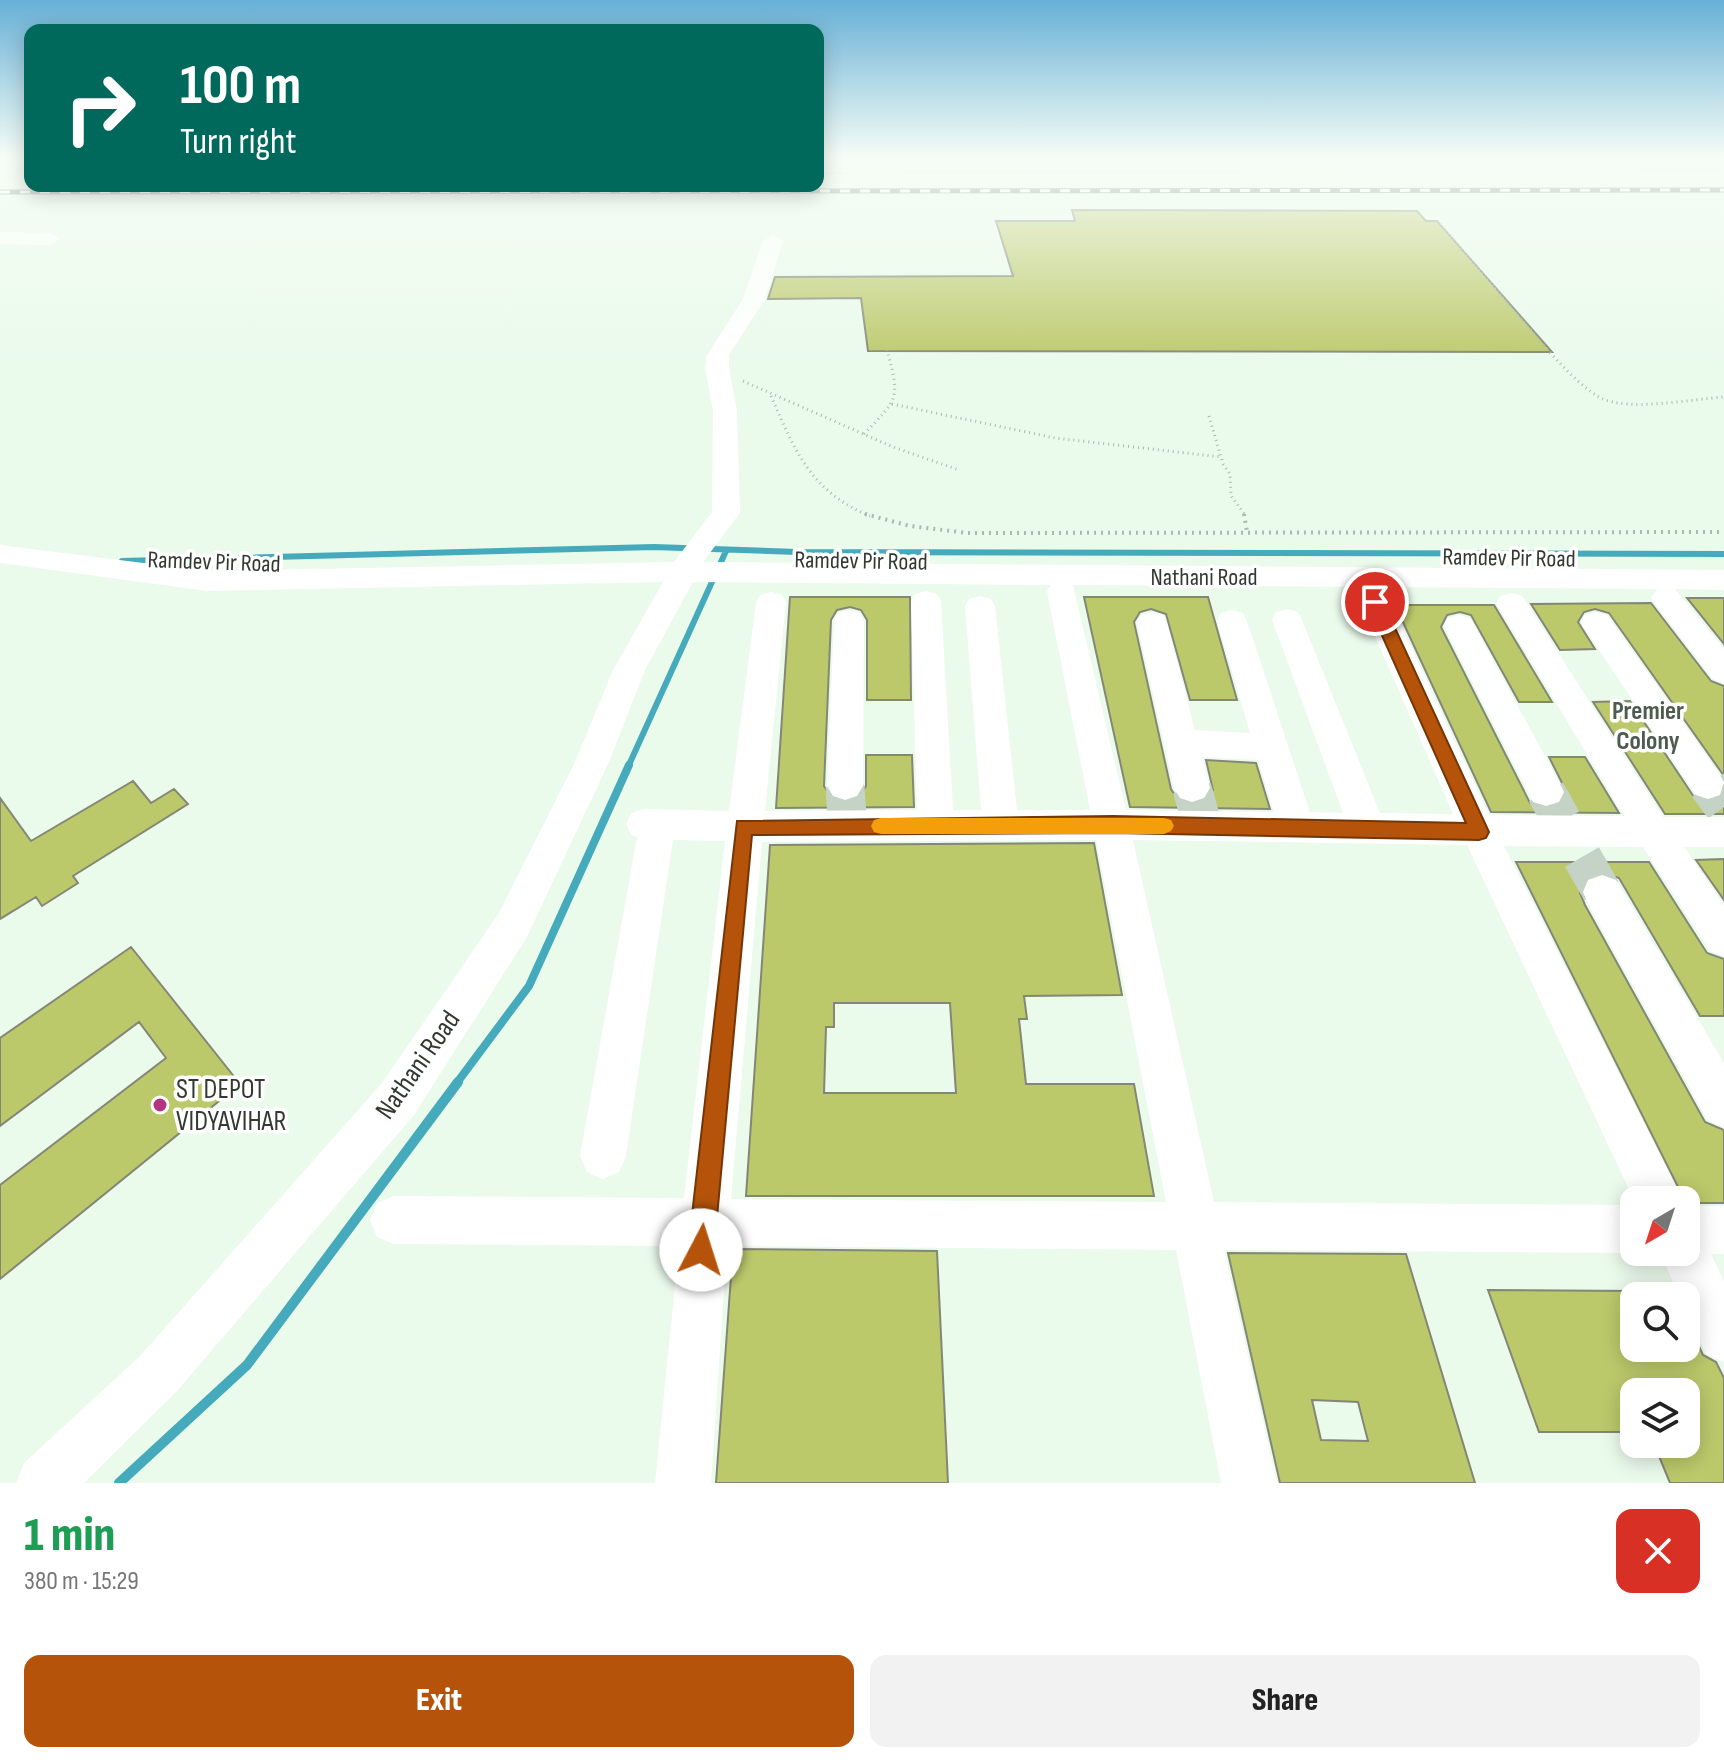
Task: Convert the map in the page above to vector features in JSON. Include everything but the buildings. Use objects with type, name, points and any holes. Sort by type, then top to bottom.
[{"type":"street","points":[[0,238],[50,239]]},
{"type":"street","points":[[708,566],[726,513],[723,399],[717,368],[718,355],[726,348],[754,299],[773,241]]},
{"type":"street","name":"Ramdev Pir Road","points":[[0,543],[206,566],[708,566]]},
{"type":"street","name":"Nathani Road","points":[[0,554],[207,581],[708,566],[1059,577],[1724,580]]},
{"type":"street","points":[[1724,558],[1654,578],[1724,671]]},
{"type":"street","name":"Nathani Road","points":[[44,1483],[158,1374],[398,1099],[513,925],[592,762],[629,670],[708,566]]},
{"type":"street","points":[[1059,577],[1249,1483]]},
{"type":"street","points":[[1364,579],[1479,832],[1652,1186]]},
{"type":"street","points":[[926,601],[936,825]]},
{"type":"street","points":[[683,1483],[703,1221],[743,827],[771,602]]},
{"type":"street","points":[[1511,603],[1653,832],[1724,938]]},
{"type":"street","points":[[980,606],[1000,825]]},
{"type":"street","points":[[1287,620],[1368,830]]},
{"type":"street","points":[[847,809],[849,621]]},
{"type":"street","points":[[1232,621],[1297,828]]},
{"type":"street","points":[[1152,623],[1198,810]]},
{"type":"street","points":[[1596,623],[1708,785]]},
{"type":"street","points":[[1459,626],[1565,826]]},
{"type":"street","points":[[1251,682],[1312,684]]},
{"type":"street","points":[[1181,743],[1271,747]]},
{"type":"street","points":[[603,1156],[650,824],[743,827],[847,809],[936,825],[1113,825],[1198,810],[1297,828],[1479,832],[1565,826],[1653,832],[1724,832]]},
{"type":"street","points":[[1602,892],[1718,1083]]},
{"type":"street","points":[[394,1220],[1620,1229]]},
{"type":"street","points":[[1700,1230],[1724,1230]]},
{"type":"street","points":[[1691,1266],[1724,1336]]},
{"type":"path","points":[[1444,228],[1572,374],[1602,399],[1669,402],[1724,397]]},
{"type":"path","points":[[864,434],[892,404],[897,387],[887,350]]},
{"type":"path","points":[[717,368],[771,396],[959,470]]},
{"type":"path","points":[[771,396],[807,468],[824,489],[853,509],[902,525],[968,533],[1724,532]]},
{"type":"path","points":[[892,404],[1050,438],[1125,449],[1221,457]]},
{"type":"path","points":[[1209,416],[1221,457],[1230,474],[1231,496],[1246,516],[1247,533]]},
{"type":"waterway","points":[[122,561],[654,547],[797,552],[1724,554]]},
{"type":"waterway","points":[[628,767],[726,551]]},
{"type":"waterway","points":[[456,1084],[529,986],[629,765]]},
{"type":"waterway","points":[[119,1483],[247,1365],[458,1082]]},
{"type":"tunnel","points":[[1708,785],[1724,807]]},
{"type":"tunnel","points":[[845,786],[847,816]]},
{"type":"tunnel","points":[[1192,788],[1200,817]]},
{"type":"tunnel","points":[[1546,792],[1562,821]]},
{"type":"tunnel","points":[[1582,857],[1602,892]]},
{"type":"slow traffic","points":[[881,826],[1164,826]]},
{"type":"place","name":"ST DEPOT VIDYAVIHAR","points":[[160,1105]]},
{"type":"district","name":"Premier Colony","points":[[1648,726]]},
{"type":"route","points":[[701,1250],[743,827],[1113,825],[1479,832],[1375,602]]}]
